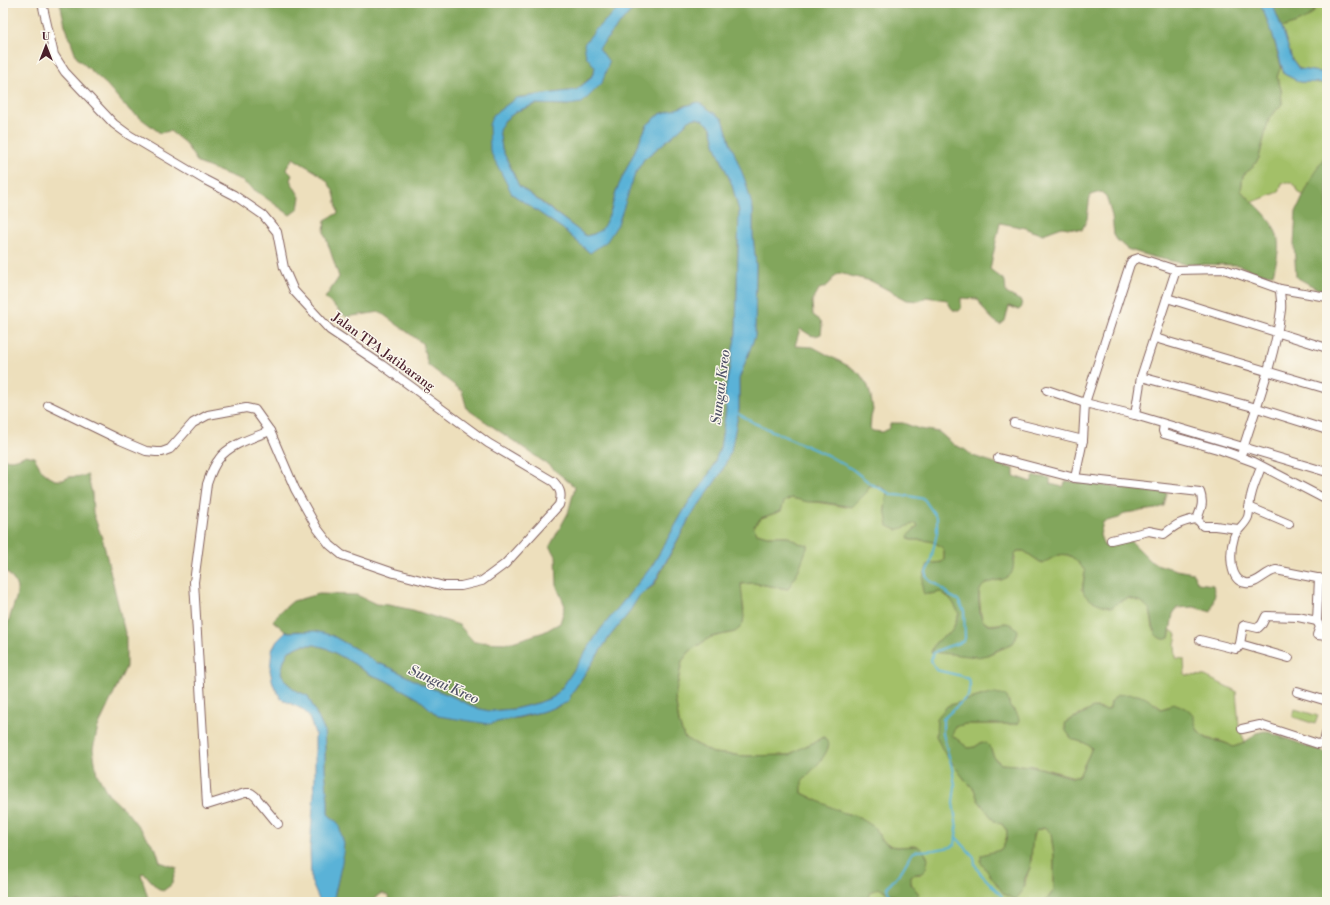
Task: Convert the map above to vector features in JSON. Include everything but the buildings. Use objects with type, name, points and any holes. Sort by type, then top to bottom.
[{"type":"street","name":"Jalan TPA Jatibarang","points":[[42,3],[54,55],[65,72],[114,124],[205,180],[234,195],[264,215],[277,232],[284,268],[294,291],[330,330],[382,365],[488,443],[554,482],[561,492],[559,505],[505,564],[482,581],[461,586],[444,586],[394,573],[342,555],[330,545],[316,528],[295,489],[270,431],[255,410],[238,408],[208,415],[193,424],[170,449],[162,452],[156,452],[146,451],[120,440],[48,405]]},
{"type":"street","points":[[1075,478],[1083,440],[1085,403],[1130,264],[1134,260],[1139,258],[1176,270],[1224,270],[1280,289],[1327,297]]},
{"type":"street","points":[[1135,415],[1141,376],[1155,338],[1176,270]]},
{"type":"street","points":[[1240,458],[1257,408],[1277,332],[1281,309],[1280,289]]},
{"type":"street","points":[[1167,298],[1327,348]]},
{"type":"street","points":[[1155,338],[1327,389]]},
{"type":"street","points":[[1141,376],[1257,408],[1327,430]]},
{"type":"street","points":[[1047,390],[1085,403],[1135,415],[1327,472]]},
{"type":"street","points":[[1014,424],[1083,440]]},
{"type":"street","points":[[1164,424],[1164,434],[1221,450],[1261,467],[1327,500]]},
{"type":"street","points":[[270,431],[225,452],[219,458],[212,471],[207,484],[194,582],[207,805],[245,793],[251,793],[256,796],[278,824]]},
{"type":"street","points":[[998,458],[1075,478],[1200,492],[1202,506],[1197,519]]},
{"type":"street","points":[[1261,467],[1250,496],[1248,517],[1238,529],[1234,538],[1231,560],[1234,573],[1237,579],[1243,583],[1254,583],[1268,572],[1276,570],[1323,579],[1317,621],[1320,627],[1318,635],[1327,636]]},
{"type":"street","points":[[1249,507],[1289,524]]},
{"type":"street","points":[[1197,519],[1203,526],[1238,529]]},
{"type":"street","points":[[1111,540],[1149,531],[1164,534],[1179,522],[1197,519]]},
{"type":"street","points":[[1200,640],[1236,648],[1239,647],[1240,644],[1243,626],[1245,625],[1258,628],[1266,616],[1298,617],[1317,621]]},
{"type":"street","points":[[1240,644],[1289,658]]},
{"type":"street","points":[[1298,692],[1327,701]]},
{"type":"street","points":[[1242,729],[1260,725],[1318,744],[1324,742],[1327,733]]},
{"type":"green space","points":[[60,3],[625,3],[596,29],[586,56],[595,67],[594,72],[589,79],[576,90],[516,98],[492,116],[512,194],[563,229],[590,253],[628,193],[635,174],[644,159],[691,119],[697,118],[704,121],[711,127],[716,147],[732,185],[739,211],[736,333],[725,392],[726,410],[720,448],[712,469],[701,487],[690,500],[652,566],[600,630],[564,685],[554,697],[514,709],[489,711],[476,708],[375,662],[361,652],[331,635],[298,631],[286,632],[273,621],[279,613],[293,601],[319,594],[357,595],[376,604],[413,610],[459,625],[474,642],[509,643],[544,632],[560,623],[565,606],[557,587],[556,556],[550,546],[568,513],[575,487],[547,464],[467,409],[462,391],[428,365],[422,343],[380,312],[346,317],[325,298],[339,277],[324,232],[325,220],[338,213],[335,197],[329,183],[315,171],[293,158],[286,169],[292,175],[290,180],[300,197],[298,209],[290,215],[239,179],[198,163],[185,143],[170,131],[160,133],[126,107],[107,85],[77,58],[65,25]]},
{"type":"green space","points":[[642,3],[1260,3],[1272,32],[1281,66],[1277,77],[1281,89],[1282,104],[1269,118],[1259,158],[1252,168],[1243,175],[1241,191],[1262,211],[1273,225],[1278,242],[1278,252],[1273,274],[1258,273],[1238,265],[1186,264],[1152,257],[1127,249],[1117,240],[1114,235],[1112,216],[1106,196],[1101,192],[1090,195],[1087,219],[1082,230],[1062,227],[1043,234],[1026,228],[1000,223],[990,269],[1005,281],[1006,293],[1021,301],[1022,307],[1019,310],[1009,306],[1005,321],[1000,325],[987,314],[978,299],[961,298],[961,309],[956,311],[951,308],[947,300],[926,297],[919,301],[907,300],[871,281],[839,273],[827,286],[819,289],[812,302],[813,315],[821,321],[821,334],[812,336],[800,329],[795,346],[813,347],[852,368],[860,374],[868,386],[871,397],[873,410],[870,429],[873,431],[883,432],[888,429],[891,423],[903,423],[919,429],[939,432],[954,445],[964,449],[973,456],[1014,469],[1014,476],[1031,482],[1034,476],[1050,478],[1050,484],[1063,487],[1066,481],[1167,493],[1164,506],[1156,509],[1125,513],[1119,518],[1103,522],[1100,535],[1104,546],[1131,541],[1153,563],[1176,570],[1193,573],[1198,583],[1213,585],[1215,594],[1211,612],[1194,607],[1177,608],[1173,614],[1169,638],[1161,639],[1155,634],[1150,610],[1142,602],[1129,598],[1118,602],[1112,608],[1095,602],[1087,597],[1084,594],[1083,588],[1085,571],[1071,556],[1056,556],[1043,564],[1024,551],[1017,551],[1015,553],[1012,572],[1010,575],[1004,579],[986,584],[980,590],[979,594],[980,613],[985,623],[993,625],[1007,623],[1014,626],[1018,630],[1013,643],[987,655],[978,657],[931,652],[935,643],[952,631],[959,614],[948,597],[941,592],[924,594],[922,586],[928,564],[942,562],[944,560],[944,550],[941,546],[925,540],[910,540],[908,537],[909,534],[918,526],[916,523],[897,530],[888,526],[885,509],[887,491],[879,485],[869,486],[867,492],[852,507],[821,502],[808,502],[791,498],[784,502],[781,511],[761,518],[753,527],[757,533],[767,536],[787,536],[798,543],[808,545],[799,569],[788,589],[753,583],[741,584],[744,617],[740,628],[735,632],[711,637],[690,651],[682,661],[675,697],[679,723],[684,737],[713,753],[746,756],[790,755],[824,737],[829,745],[821,760],[802,782],[802,793],[841,812],[859,817],[874,827],[882,840],[891,846],[917,846],[923,850],[928,858],[925,869],[922,872],[911,875],[911,884],[919,894],[913,900],[901,899],[878,888],[870,892],[866,902],[389,902],[388,896],[382,893],[377,896],[374,902],[333,902],[339,875],[338,823],[328,814],[324,730],[308,696],[295,690],[286,682],[281,673],[284,660],[289,651],[302,645],[315,645],[326,648],[369,674],[385,680],[419,699],[438,716],[518,718],[559,706],[568,701],[610,636],[628,614],[639,596],[654,585],[689,519],[721,473],[731,451],[739,410],[739,379],[755,336],[756,265],[753,236],[753,209],[723,119],[686,105],[660,114],[647,125],[617,189],[610,213],[602,230],[586,236],[519,186],[502,149],[499,129],[505,120],[517,111],[537,104],[568,105],[608,62],[599,48],[630,12]]},
{"type":"green space","points":[[1272,3],[1317,3],[1315,9],[1308,17],[1282,28]]},
{"type":"green space","points":[[1317,3],[1327,3],[1327,71],[1319,72],[1300,69],[1292,59],[1282,28],[1316,8]]},
{"type":"green space","points":[[1281,66],[1284,74],[1300,82],[1327,83],[1327,147],[1325,156],[1313,175],[1304,195],[1299,193],[1292,182],[1282,183],[1279,192],[1253,202],[1241,191],[1243,175],[1252,168],[1259,158],[1269,118],[1282,104],[1281,89],[1277,77]]},
{"type":"green space","points":[[1327,147],[1327,294],[1296,277],[1294,244],[1296,212],[1313,175],[1325,156]]},
{"type":"green space","points":[[26,455],[34,457],[42,471],[55,480],[63,480],[69,477],[84,476],[87,474],[92,493],[93,513],[103,541],[126,637],[126,667],[98,727],[93,749],[97,774],[108,794],[127,812],[156,849],[160,862],[177,868],[171,885],[163,891],[156,887],[146,875],[143,873],[141,874],[149,902],[3,902],[3,638],[17,595],[17,588],[15,582],[7,572],[3,572],[3,458],[14,460]]},
{"type":"green space","points":[[879,485],[887,491],[885,509],[897,529],[916,523],[918,525],[909,535],[910,540],[925,540],[933,542],[941,546],[944,550],[944,560],[942,562],[933,563],[930,594],[941,592],[948,597],[956,607],[959,614],[952,631],[935,643],[987,655],[1011,645],[1016,638],[1006,623],[989,625],[983,621],[979,592],[982,586],[989,581],[1002,580],[1015,560],[1015,554],[1017,551],[1024,551],[1043,564],[1056,556],[1066,555],[1071,556],[1085,571],[1082,590],[1118,602],[1129,598],[1142,602],[1150,610],[1153,628],[1169,638],[1171,630],[1177,635],[1175,644],[1176,658],[1184,659],[1185,675],[1205,676],[1236,691],[1239,726],[1245,743],[1233,747],[1226,743],[1208,738],[1200,733],[1193,717],[1170,706],[1161,709],[1157,704],[1111,702],[1110,709],[1094,708],[1066,722],[1065,728],[1072,739],[1085,743],[1092,748],[1078,777],[1033,766],[1001,764],[994,757],[990,747],[982,742],[975,747],[968,748],[952,735],[955,727],[965,724],[1016,724],[1017,713],[1009,705],[1009,701],[998,694],[987,694],[948,706],[955,765],[965,780],[974,789],[978,800],[1007,831],[1004,845],[998,851],[986,870],[1025,886],[1032,860],[1033,837],[1037,830],[1046,828],[1051,834],[1054,855],[1054,890],[1045,902],[866,902],[870,892],[878,888],[881,888],[889,894],[919,894],[912,885],[911,880],[911,875],[921,874],[917,846],[891,846],[882,840],[878,833],[859,817],[841,812],[802,793],[801,782],[811,770],[824,737],[790,755],[746,756],[713,753],[684,737],[679,723],[675,697],[682,661],[690,651],[711,637],[735,632],[744,610],[741,584],[753,583],[788,589],[808,545],[798,543],[787,536],[767,536],[757,533],[753,527],[761,518],[781,511],[784,502],[791,498],[846,507],[869,486]]},
{"type":"green space","points":[[987,694],[1000,694],[1006,696],[1010,706],[1018,715],[1019,723],[965,724],[955,727],[952,735],[968,748],[975,747],[982,742],[987,744],[990,747],[995,759],[1001,764],[1033,766],[1071,777],[1078,777],[1092,748],[1085,743],[1072,739],[1066,731],[1066,722],[1093,708],[1107,710],[1110,708],[1111,702],[1117,695],[1131,694],[1141,696],[1161,709],[1168,707],[1173,703],[1184,707],[1192,714],[1197,728],[1202,735],[1206,738],[1226,743],[1233,747],[1245,743],[1256,733],[1265,731],[1326,753],[1327,902],[1045,902],[1054,890],[1054,855],[1051,834],[1046,828],[1037,830],[1033,835],[1030,868],[1025,878],[1022,892],[1016,899],[1004,894],[981,863],[981,855],[1000,850],[1005,843],[1007,831],[1002,824],[995,822],[978,800],[974,789],[965,780],[943,751],[936,736],[937,718],[947,706]]},
{"type":"green space","points":[[1295,709],[1318,716],[1315,724],[1293,717]]},
{"type":"water","points":[[625,3],[642,3],[630,12],[599,48],[609,62],[602,83],[582,103],[568,105],[536,104],[517,111],[505,120],[499,129],[502,149],[519,186],[586,236],[594,234],[602,229],[610,213],[617,189],[647,125],[660,114],[698,102],[723,119],[730,142],[745,180],[753,209],[753,236],[756,265],[755,336],[739,379],[739,410],[731,451],[721,473],[689,519],[653,585],[639,596],[628,614],[610,636],[572,693],[568,702],[541,712],[489,724],[438,716],[419,699],[385,680],[369,674],[326,648],[315,645],[302,645],[289,651],[284,660],[281,673],[286,682],[295,690],[308,696],[324,730],[328,814],[338,823],[344,844],[342,862],[333,902],[320,902],[311,881],[310,848],[315,779],[315,733],[308,715],[302,709],[281,699],[273,684],[270,670],[272,650],[277,641],[286,632],[315,631],[331,635],[361,652],[375,662],[476,708],[489,711],[514,709],[554,697],[564,685],[600,630],[652,566],[690,500],[701,487],[712,469],[720,448],[726,410],[725,392],[736,333],[739,211],[732,185],[716,147],[711,127],[704,121],[697,118],[691,119],[644,159],[635,174],[618,224],[607,241],[590,253],[563,229],[512,194],[490,151],[489,125],[492,116],[516,98],[576,90],[590,79],[595,67],[586,56],[584,44],[596,29]]},
{"type":"water","points":[[1260,3],[1272,3],[1292,59],[1299,69],[1319,72],[1327,71],[1327,83],[1300,82],[1284,74],[1272,32]]},
{"type":"waterway","points":[[737,413],[754,423],[827,455],[852,469],[871,484],[893,495],[924,499],[937,518],[937,533],[926,576],[930,581],[958,600],[964,611],[965,638],[964,641],[933,653],[931,660],[936,670],[962,676],[968,679],[970,684],[968,696],[943,719],[943,734],[955,786],[953,803],[957,828],[955,845],[951,847],[917,851],[912,853],[902,870],[887,888],[891,902]]},
{"type":"waterway","points":[[956,837],[974,857],[975,864],[979,872],[1001,895],[1004,902]]},
{"type":"water label","name":"Sungai Kreo","points":[[720,387]]},
{"type":"water label","name":"Sungai Kreo","points":[[444,684]]}]
